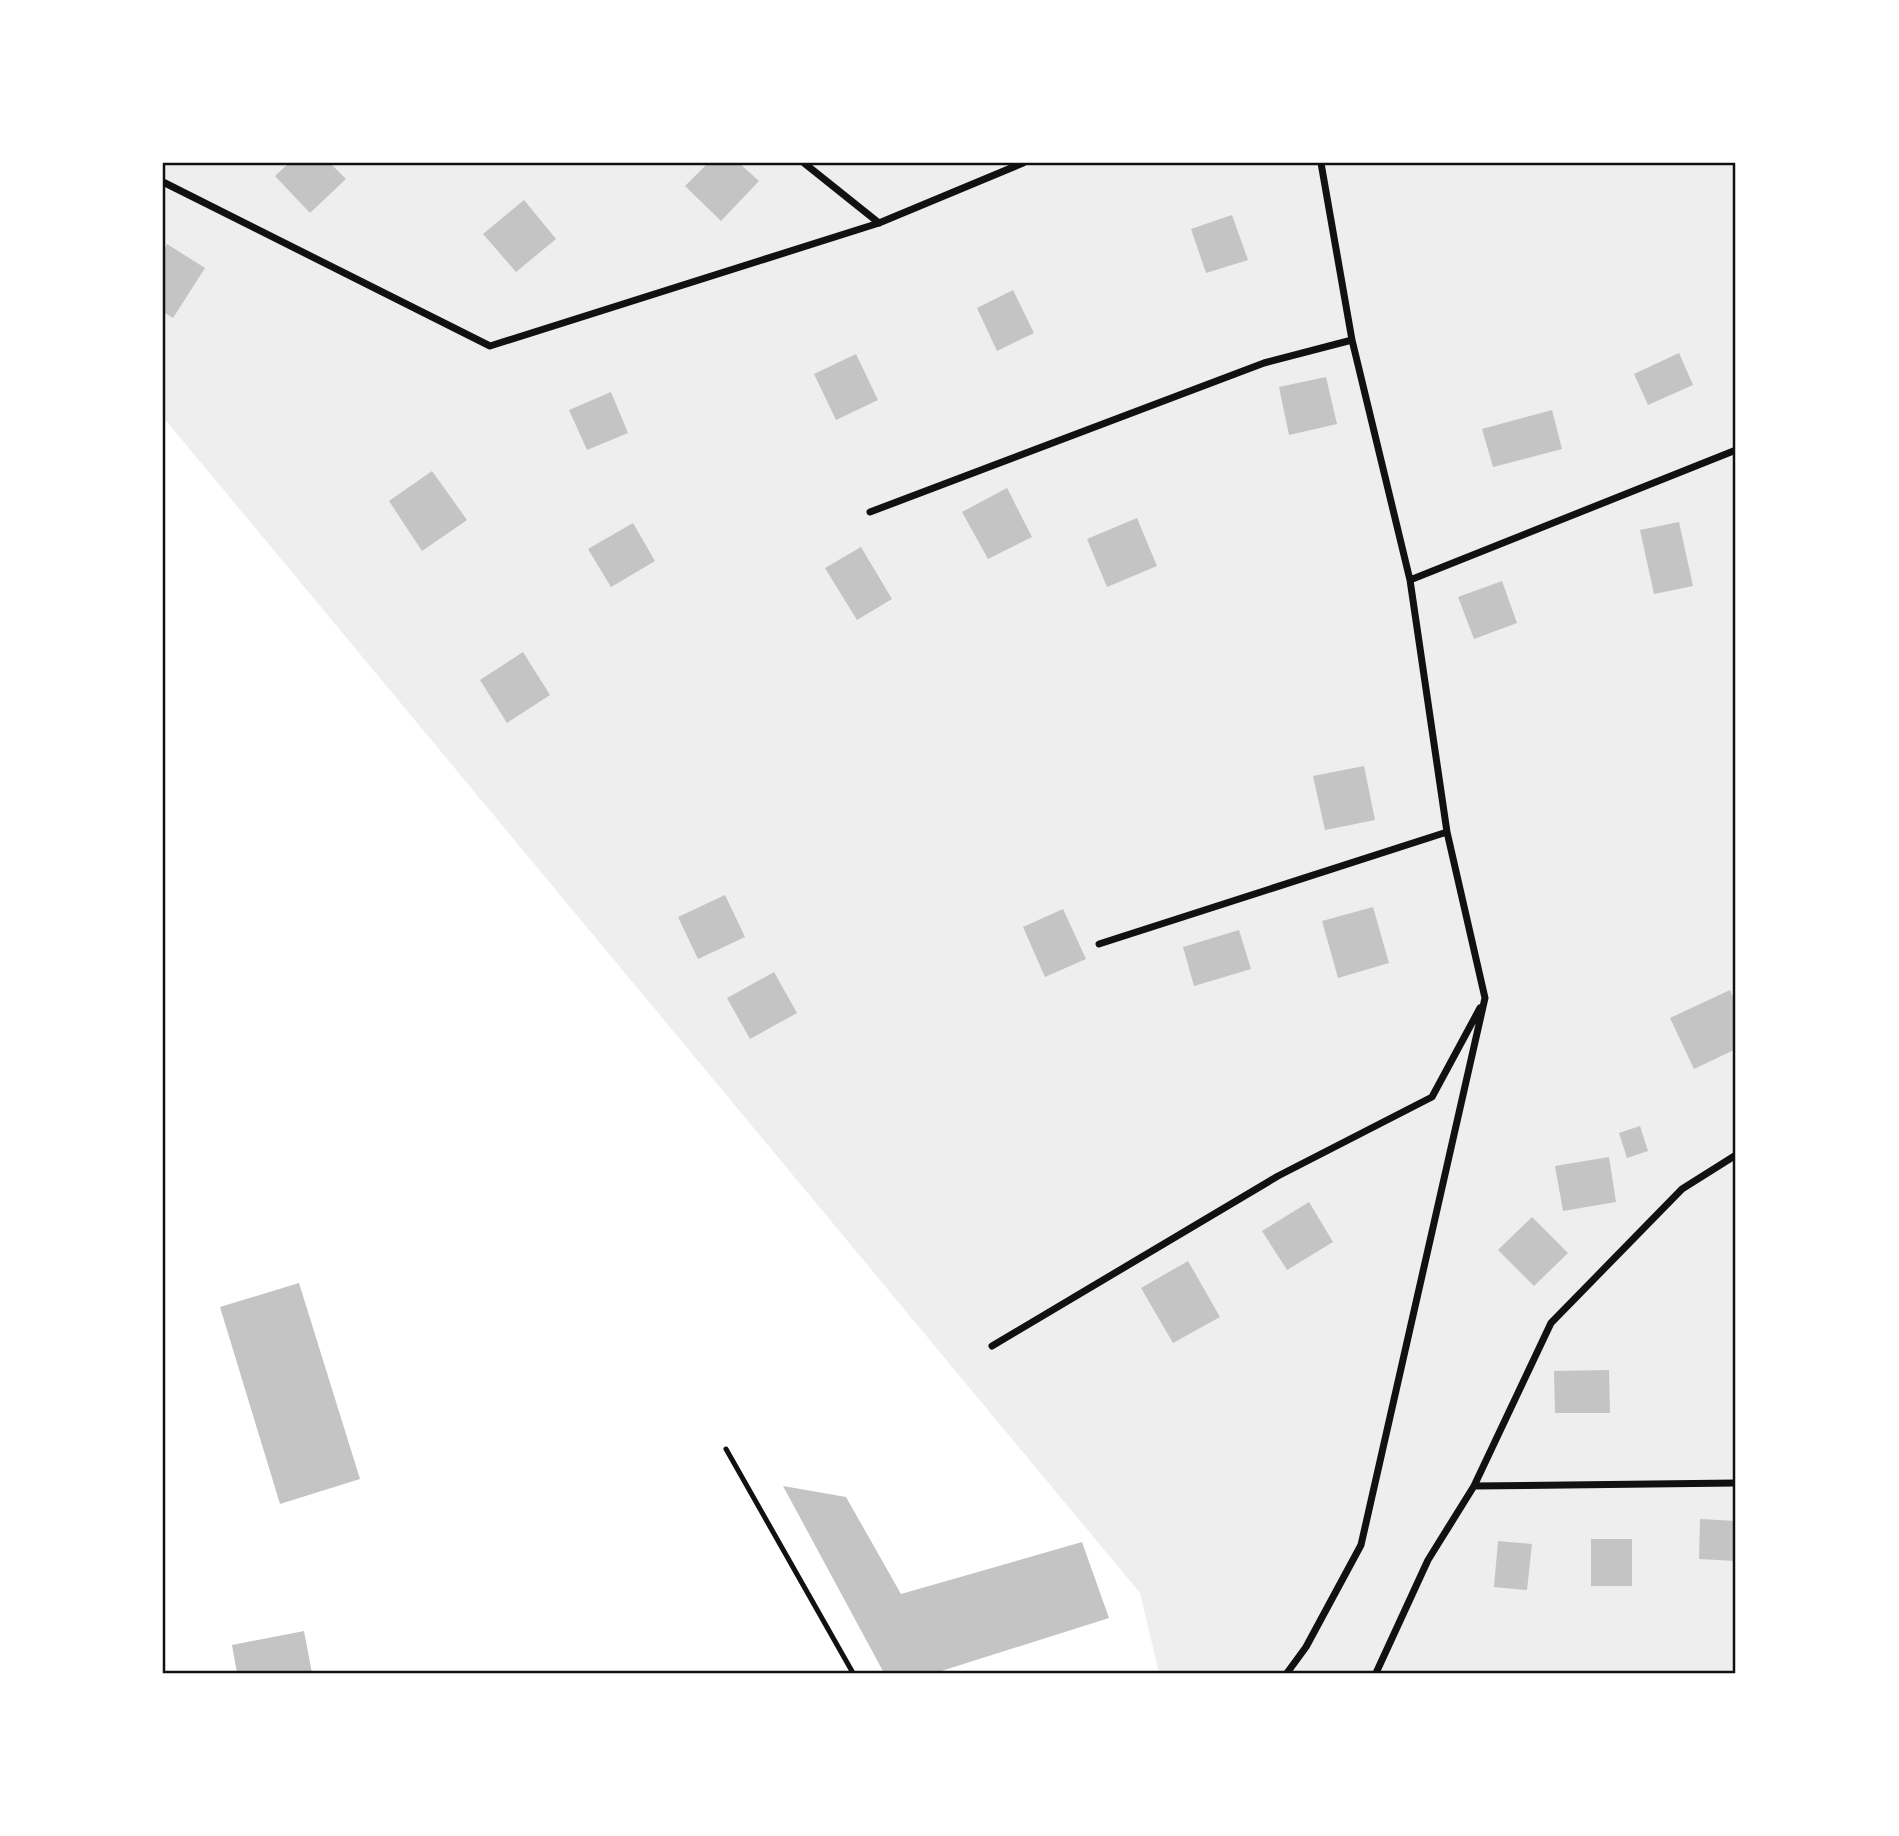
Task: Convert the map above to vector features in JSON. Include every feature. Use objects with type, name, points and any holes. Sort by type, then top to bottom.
[{"type":"street","points":[[804,163],[879,223]]},
{"type":"street","points":[[163,183],[490,346],[879,223],[1023,163]]},
{"type":"street","points":[[1287,1673],[1306,1647],[1362,1545],[1485,998],[1447,832],[1410,580],[1352,340],[1321,163]]},
{"type":"street","points":[[870,512],[1264,363],[1352,340]]},
{"type":"street","points":[[1410,580],[1736,450]]},
{"type":"street","points":[[1099,944],[1447,832]]},
{"type":"street","points":[[992,1346],[1278,1176],[1432,1097],[1485,998]]},
{"type":"street","points":[[1376,1673],[1428,1560],[1474,1486],[1551,1323],[1682,1189],[1736,1155]]},
{"type":"street","points":[[1474,1486],[1736,1482]]},
{"type":"lane","points":[[726,1449],[853,1673]]},
{"type":"shaded area","points":[[163,163],[1736,163],[1736,1673],[1159,1673],[1140,1593],[163,417]]},
{"type":"building","points":[[289,163],[330,163],[346,179],[310,213],[275,176]]},
{"type":"building","points":[[708,163],[739,163],[759,181],[721,221],[685,186]]},
{"type":"building","points":[[524,200],[556,239],[516,272],[483,234]]},
{"type":"building","points":[[1232,215],[1248,260],[1206,273],[1191,229]]},
{"type":"building","points":[[167,244],[205,268],[173,318],[163,312],[163,251]]},
{"type":"building","points":[[1013,290],[1034,333],[997,351],[977,308]]},
{"type":"building","points":[[1679,353],[1693,385],[1648,405],[1634,374]]},
{"type":"building","points":[[856,354],[878,400],[836,420],[814,374]]},
{"type":"building","points":[[1326,377],[1337,424],[1289,435],[1279,387]]},
{"type":"building","points":[[611,392],[628,433],[587,450],[569,410]]},
{"type":"building","points":[[1552,410],[1562,449],[1493,467],[1482,429]]},
{"type":"building","points":[[432,471],[467,520],[422,551],[389,501]]},
{"type":"building","points":[[1007,488],[1032,537],[988,559],[962,512]]},
{"type":"building","points":[[1137,518],[1157,566],[1107,587],[1087,539]]},
{"type":"building","points":[[1679,522],[1693,586],[1654,594],[1640,530]]},
{"type":"building","points":[[633,523],[655,561],[611,587],[588,549]]},
{"type":"building","points":[[861,547],[892,599],[857,620],[825,568]]},
{"type":"building","points":[[1502,581],[1517,623],[1474,639],[1458,597]]},
{"type":"building","points":[[523,652],[550,695],[507,723],[480,680]]},
{"type":"building","points":[[1364,766],[1375,820],[1325,830],[1313,776]]},
{"type":"building","points":[[725,895],[745,937],[698,959],[678,917]]},
{"type":"building","points":[[1373,907],[1389,963],[1338,978],[1322,921]]},
{"type":"building","points":[[1063,909],[1086,959],[1045,977],[1023,927]]},
{"type":"building","points":[[1239,930],[1251,969],[1194,986],[1183,947]]},
{"type":"building","points":[[774,972],[797,1013],[750,1039],[727,998]]},
{"type":"building","points":[[1730,990],[1736,1004],[1736,1049],[1694,1069],[1670,1018]]},
{"type":"building","points":[[1640,1126],[1648,1151],[1627,1158],[1619,1133]]},
{"type":"building","points":[[1609,1157],[1616,1202],[1563,1211],[1555,1166]]},
{"type":"building","points":[[1309,1202],[1333,1242],[1287,1270],[1262,1231]]},
{"type":"building","points":[[1532,1217],[1568,1253],[1534,1286],[1498,1250]]},
{"type":"building","points":[[1188,1261],[1220,1317],[1173,1343],[1141,1288]]},
{"type":"building","points":[[299,1283],[360,1479],[280,1504],[220,1307]]},
{"type":"building","points":[[1609,1370],[1610,1413],[1555,1413],[1554,1371]]},
{"type":"building","points":[[783,1486],[846,1497],[901,1594],[1082,1542],[1109,1618],[935,1673],[884,1673]]},
{"type":"building","points":[[1700,1519],[1736,1521],[1736,1561],[1699,1559]]},
{"type":"building","points":[[1591,1539],[1632,1539],[1632,1586],[1591,1586]]},
{"type":"building","points":[[1498,1541],[1532,1544],[1527,1590],[1494,1587]]},
{"type":"building","points":[[304,1631],[312,1673],[237,1673],[232,1645]]}]
